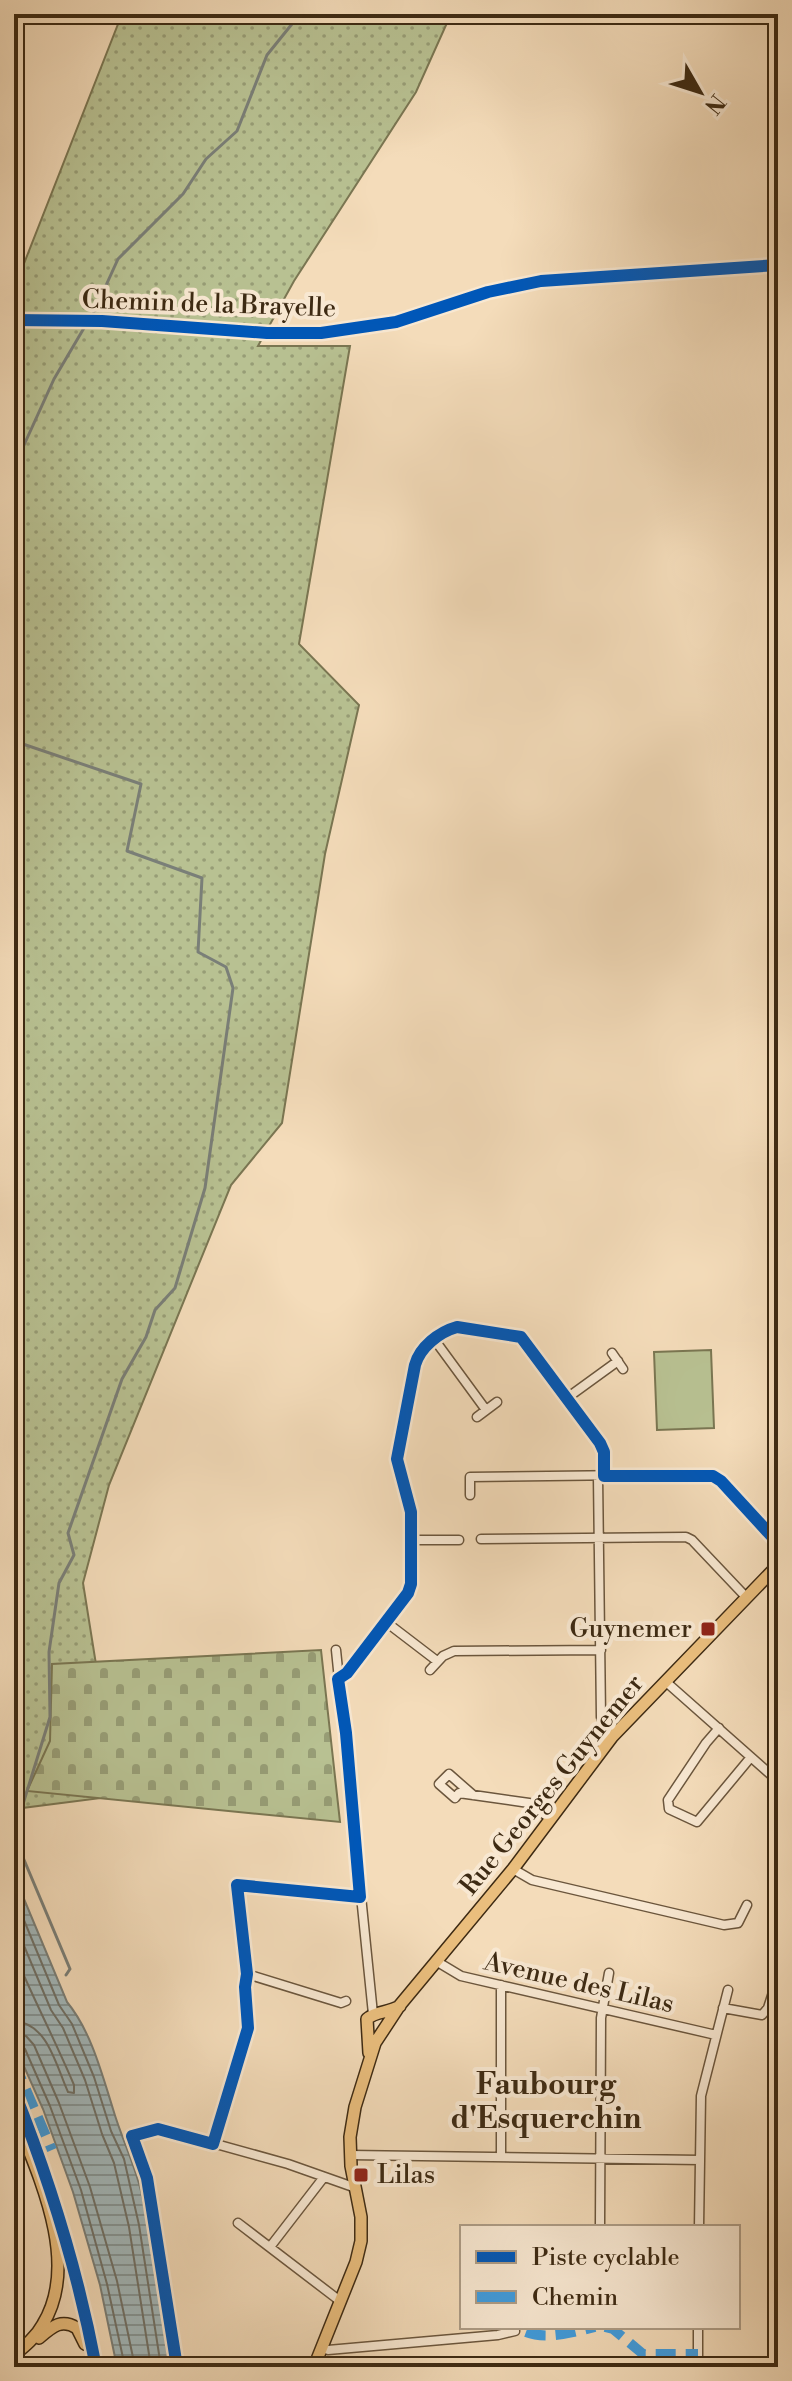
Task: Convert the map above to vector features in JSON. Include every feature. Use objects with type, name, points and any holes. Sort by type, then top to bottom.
[{"type":"main road","name":"Rue Georges Guynemer","points":[[314,2367],[356,2262],[361,2241],[361,2217],[350,2155],[352,2118],[375,2043],[400,2005],[513,1869],[612,1737],[778,1565]]},
{"type":"main road","name":"Rue Georges Guynemer","points":[[376,2014],[400,2005]]},
{"type":"main road","points":[[376,2014],[386,2020],[385,2030],[373,2035],[367,2029],[366,2021],[376,2014]]},
{"type":"main road","name":"Rue Georges Guynemer","points":[[366,2069],[369,2053],[367,2029]]},
{"type":"main road","points":[[14,2091],[75,2269],[93,2367]]},
{"type":"main road","points":[[14,2113],[56,2238],[59,2269],[52,2306],[38,2333],[14,2355]]},
{"type":"main road","points":[[39,2339],[54,2317],[63,2286],[64,2253],[58,2212]]},
{"type":"main road","points":[[14,2362],[58,2324],[74,2326],[84,2340],[93,2367]]},
{"type":"street","name":"Chemin de la Brayelle","points":[[14,320],[102,321],[267,333],[321,333],[396,322],[488,292],[541,281],[778,265]]},
{"type":"street","points":[[338,1679],[347,1673],[410,1589],[410,1507],[397,1459],[416,1358],[434,1339],[457,1327],[517,1335],[527,1343],[602,1447],[599,1537],[601,1717],[612,1737]]},
{"type":"street","points":[[434,1339],[486,1410]]},
{"type":"street","points":[[567,1398],[621,1365],[612,1353]]},
{"type":"street","points":[[477,1417],[497,1402]]},
{"type":"street","points":[[470,1495],[470,1477],[713,1476],[778,1543]]},
{"type":"street","points":[[481,1539],[689,1538],[746,1597]]},
{"type":"street","points":[[411,1540],[459,1540]]},
{"type":"street","points":[[386,1622],[437,1661]]},
{"type":"street","points":[[336,1650],[360,1897],[376,2014]]},
{"type":"street","points":[[430,1670],[437,1661],[454,1651],[601,1650]]},
{"type":"street","points":[[665,1681],[777,1778]]},
{"type":"street","points":[[719,1728],[668,1800],[669,1809],[697,1822],[751,1757]]},
{"type":"street","points":[[473,1795],[529,1803],[551,1819]]},
{"type":"street","points":[[513,1869],[532,1880],[724,1925],[738,1923],[747,1905]]},
{"type":"street","points":[[346,2001],[341,2003],[247,1974],[237,1885],[360,1897]]},
{"type":"street","name":"Avenue des Lilas","points":[[436,1961],[457,1975],[716,2035]]},
{"type":"street","points":[[600,2225],[602,2008],[609,1973]]},
{"type":"street","points":[[723,2008],[762,2015],[768,2008],[778,1977]]},
{"type":"street","points":[[501,1985],[501,2157]]},
{"type":"street","points":[[699,2225],[701,2096],[728,1990]]},
{"type":"street","points":[[132,2136],[162,2129],[356,2188]]},
{"type":"street","points":[[350,2155],[700,2160]]},
{"type":"street","points":[[270,2247],[324,2177]]},
{"type":"street","points":[[238,2223],[340,2301]]},
{"type":"street","points":[[698,2329],[698,2367]]},
{"type":"street","points":[[321,2348],[328,2350],[482,2337],[515,2331]]},
{"type":"green space","points":[[122,14],[451,14],[416,92],[294,281],[258,346],[350,346],[299,644],[359,705],[325,854],[282,1123],[231,1185],[109,1485],[83,1583],[117,1796],[14,1809],[14,289]]},
{"type":"green space","points":[[711,1350],[714,1428],[657,1430],[654,1352]]},
{"type":"green space","points":[[321,1650],[340,1822],[27,1791],[50,1741],[52,1664]]},
{"type":"water","points":[[14,1875],[67,2002],[83,2026],[95,2053],[138,2180],[154,2256],[169,2367],[117,2367],[100,2285],[73,2192],[43,2109],[14,2044]]},
{"type":"waterway","points":[[93,314],[118,259],[183,194],[206,159],[237,131],[267,55],[300,14]]},
{"type":"waterway","points":[[14,467],[54,379],[84,328]]},
{"type":"waterway","points":[[14,741],[141,784],[127,851],[202,878],[198,952],[226,967],[233,988],[205,1188],[175,1288],[155,1310],[146,1337],[122,1379],[68,1533],[74,1555],[59,1583],[49,1652],[50,1717],[14,1833]]},
{"type":"waterway","points":[[14,1836],[70,1969],[66,1975]]},
{"type":"marked path","points":[[14,2062],[52,2150]]},
{"type":"marked path","points":[[526,2332],[552,2335],[586,2329]]},
{"type":"marked path","points":[[613,2329],[643,2354],[698,2354]]},
{"type":"cycle path","points":[[14,320],[102,321],[267,333],[321,333],[396,322],[488,292],[541,281],[778,265]]},
{"type":"cycle path","points":[[177,2367],[147,2178],[132,2136],[158,2129],[213,2144],[248,2028],[247,1974],[237,1885],[360,1897],[346,1733],[338,1679],[347,1673],[408,1593],[411,1584],[411,1512],[397,1459],[415,1365],[421,1352],[437,1336],[457,1327],[521,1337],[600,1443],[604,1452],[604,1476],[713,1476],[778,1543]]},
{"type":"cycle path","points":[[14,2091],[62,2227],[96,2367]]},
{"type":"place","name":"Guynemer","points":[[708,1629]]},
{"type":"place","name":"Lilas","points":[[361,2175]]},
{"type":"district","name":"Faubourg d'Esquerchin","points":[[546,2102]]}]
